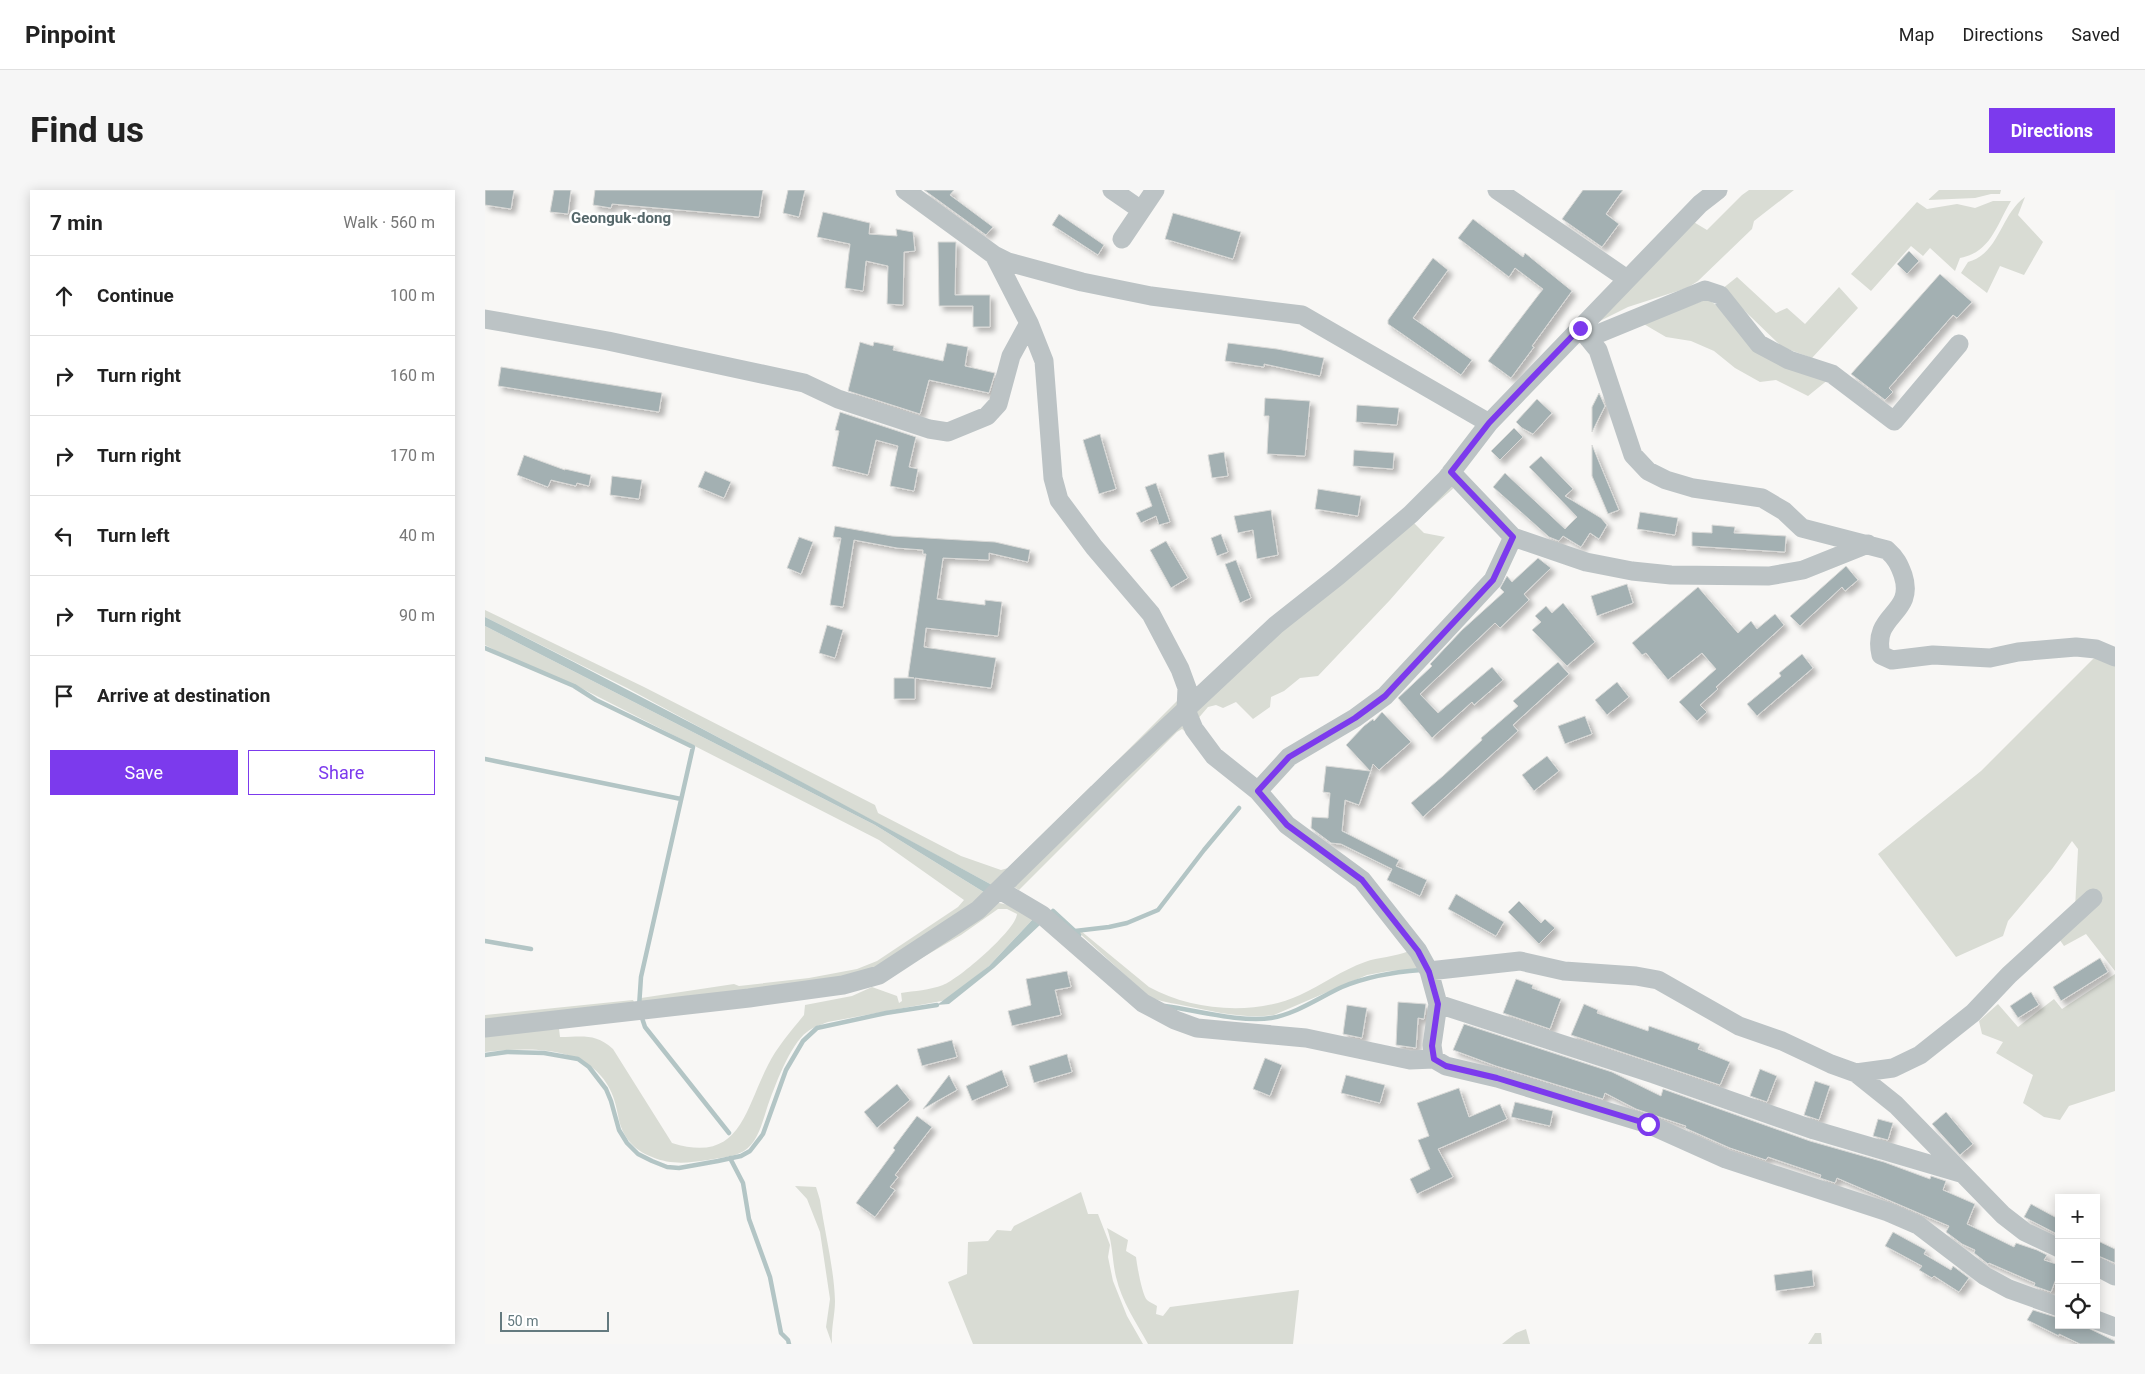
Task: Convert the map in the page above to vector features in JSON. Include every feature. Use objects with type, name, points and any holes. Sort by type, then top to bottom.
[{"type":"street","points":[[905,190],[994,255],[1008,262],[1082,282],[1151,296],[1302,316],[1489,423]]},
{"type":"street","points":[[1112,190],[1141,210]]},
{"type":"street","points":[[1121,239],[1155,190]]},
{"type":"street","points":[[1497,190],[1627,279]]},
{"type":"street","points":[[485,1028],[749,998],[843,985],[879,975],[978,910],[1117,774],[1276,625],[1338,576],[1411,514],[1451,472],[1489,423],[1584,333],[1627,279],[1702,197],[1718,190]]},
{"type":"street","points":[[994,255],[1029,323],[1044,361],[1053,478],[1059,500],[1094,546],[1151,614],[1181,669],[1187,688],[1186,710],[1194,729],[1214,756],[1258,791],[1287,825],[1362,880],[1418,951],[1429,972],[1438,1004],[1432,1046],[1434,1059]]},
{"type":"street","points":[[1584,333],[1705,290],[1720,295],[1759,344],[1789,360],[1832,374],[1894,421],[1959,344]]},
{"type":"street","points":[[485,319],[608,341],[804,382],[838,399],[929,429],[948,432],[987,416],[998,404],[1011,356],[1029,323]]},
{"type":"street","points":[[1584,333],[1598,350],[1633,455],[1648,471],[1666,480],[1693,488],[1762,498],[1784,511],[1802,528],[1887,550],[1897,560],[1907,589],[1904,601],[1881,629],[1878,642],[1881,655],[1892,660],[1933,656],[1989,658],[2018,652],[2076,647],[2096,649],[2115,657]]},
{"type":"street","points":[[1451,472],[1513,537],[1586,562],[1632,571],[1671,575],[1769,576],[1803,570],[1868,544]]},
{"type":"street","points":[[1258,791],[1289,757],[1355,718],[1385,696],[1493,580],[1513,537]]},
{"type":"street","points":[[1000,890],[1042,916],[1143,1003],[1175,1020],[1197,1028],[1306,1038],[1410,1060],[1434,1059],[1446,1066],[1497,1078],[1648,1124],[1726,1159],[1888,1212],[1918,1225],[1985,1276],[2009,1289],[2055,1306]]},
{"type":"street","points":[[1856,1073],[1893,1068],[1919,1055],[1973,1013],[2009,975],[2093,898]]},
{"type":"street","points":[[1429,972],[1520,961],[1564,971],[1636,976],[1658,980],[1739,1026],[1781,1041],[1831,1064],[1856,1073],[1896,1106],[2003,1215],[2025,1232],[2055,1246]]},
{"type":"street","points":[[1438,1004],[1654,1074],[1813,1130],[1960,1172]]},
{"type":"street","points":[[2100,1268],[2115,1276]]},
{"type":"street","points":[[2100,1321],[2115,1327]]},
{"type":"shaded area","points":[[1749,190],[1794,190],[1754,221],[1752,229],[1698,281],[1687,288],[1628,307],[1592,325],[1692,221],[1707,230]]},
{"type":"shaded area","points":[[1939,190],[2001,190],[2000,194],[1975,198],[1928,200]]},
{"type":"shaded area","points":[[2025,197],[2018,215],[2043,242],[2024,275],[2000,266],[1987,293],[1961,273],[1968,262],[1987,251],[2010,213]]},
{"type":"shaded area","points":[[1993,201],[2011,201],[1986,244],[1970,255],[1960,258],[1955,271],[1930,248],[1923,256],[1911,246],[1871,291],[1851,274],[1917,202],[1927,209],[1957,204],[1975,208]]},
{"type":"shaded area","points":[[1737,277],[1776,313],[1787,308],[1805,324],[1839,287],[1858,308],[1812,358],[1782,347],[1722,289]]},
{"type":"shaded area","points":[[1708,299],[1829,379],[1808,396],[1776,380],[1760,382],[1735,368],[1714,351],[1691,341],[1666,337],[1642,323]]},
{"type":"shaded area","points":[[1448,486],[1456,486],[1414,523],[1424,533],[1445,537],[1390,600],[1318,676],[1300,678],[1284,691],[1271,697],[1270,707],[1253,719],[1236,702],[1223,708],[1216,705],[1208,707],[1196,721],[1197,702]]},
{"type":"shaded area","points":[[485,610],[644,687],[875,805],[878,813],[961,856],[1001,870],[1008,868],[1091,786],[1095,792],[992,891],[877,967],[861,974],[640,1005],[641,998],[734,984],[739,986],[809,978],[857,969],[877,961],[958,907],[964,900],[879,840],[577,686],[508,657],[485,645],[485,626],[875,825],[987,894],[992,885],[627,688],[485,617]]},
{"type":"shaded area","points":[[485,617],[740,749],[992,885],[987,894],[875,825],[485,626]]},
{"type":"shaded area","points":[[2099,653],[2115,660],[2115,971],[2086,934],[2064,946],[2057,936],[2075,909],[2078,849],[2072,841],[2052,869],[2008,921],[2003,936],[1956,957],[1878,854],[1981,771]]},
{"type":"shaded area","points":[[1183,695],[1183,704],[1096,782]]},
{"type":"shaded area","points":[[1184,724],[1205,755],[1182,729],[1177,732],[1019,890],[1014,887],[1176,725]]},
{"type":"shaded area","points":[[993,904],[1009,905],[1034,918],[989,966],[947,1000],[828,1022],[807,1032],[795,1046],[783,1067],[753,1143],[736,1155],[687,1162],[659,1160],[645,1154],[629,1141],[622,1129],[611,1092],[600,1075],[586,1063],[568,1055],[549,1051],[506,1050],[485,1052],[485,1034],[559,1029],[560,1037],[588,1037],[600,1040],[613,1049],[672,1143],[695,1148],[712,1146],[726,1140],[737,1130],[772,1058],[804,1015],[805,1005],[852,996],[872,987],[897,996],[899,1003],[902,1001],[901,993],[927,989],[951,981],[997,942],[1007,931],[1017,914],[1007,909],[998,909],[961,935],[879,983],[838,989]]},
{"type":"shaded area","points":[[1034,918],[1041,924],[994,968],[949,1004],[937,1005],[989,966]]},
{"type":"shaded area","points":[[1077,931],[1081,931],[1149,987],[1166,995],[1204,1006],[1244,1008],[1282,1002],[1300,995],[1357,965],[1409,951],[1421,969],[1389,971],[1367,975],[1274,1015],[1230,1014],[1149,997]]},
{"type":"shaded area","points":[[2115,974],[2115,1091],[2069,1106],[2060,1120],[2044,1117],[2023,1103],[2033,1075],[1996,1053],[2003,1042],[1982,1034],[1979,1021],[1998,1004],[2018,1027],[2054,999],[2062,1009]]},
{"type":"shaded area","points":[[633,1000],[636,1006],[485,1022],[485,1015]]},
{"type":"shaded area","points":[[795,1186],[816,1187],[820,1200],[834,1289],[835,1306],[832,1344],[826,1327],[830,1299],[820,1232],[807,1199]]},
{"type":"shaded area","points":[[1081,1192],[1088,1214],[1098,1214],[1110,1245],[1108,1257],[1113,1281],[1127,1316],[1143,1344],[973,1344],[948,1282],[967,1274],[968,1242],[988,1241],[997,1230],[1011,1231],[1014,1226]]},
{"type":"shaded area","points":[[1107,1228],[1128,1240],[1126,1251],[1136,1257],[1143,1292],[1147,1300],[1157,1306],[1156,1314],[1163,1316],[1170,1307],[1299,1290],[1293,1344],[1148,1344],[1122,1295],[1115,1271]]},
{"type":"shaded area","points":[[1526,1329],[1530,1344],[1502,1344],[1516,1333]]},
{"type":"shaded area","points":[[1815,1333],[1821,1333],[1822,1344],[1808,1344]]},
{"type":"building","points":[[485,190],[514,190],[511,209],[485,205]]},
{"type":"building","points":[[554,190],[571,190],[568,214],[550,212]]},
{"type":"building","points":[[595,190],[763,190],[759,217],[612,204],[611,208],[593,205]]},
{"type":"building","points":[[788,190],[805,190],[799,217],[783,213]]},
{"type":"building","points":[[924,190],[954,190],[950,195],[993,227],[986,235]]},
{"type":"building","points":[[1583,190],[1623,190],[1606,214],[1619,224],[1602,247],[1562,219]]},
{"type":"building","points":[[823,212],[870,223],[869,234],[897,236],[896,229],[913,232],[915,251],[904,252],[903,305],[887,304],[888,266],[866,261],[863,291],[845,288],[850,244],[817,237]]},
{"type":"building","points":[[1173,213],[1241,232],[1233,259],[1165,239]]},
{"type":"building","points":[[1059,214],[1104,245],[1098,255],[1052,225]]},
{"type":"building","points":[[1473,219],[1523,257],[1525,253],[1572,291],[1511,378],[1488,361],[1543,289],[1515,268],[1509,277],[1458,238]]},
{"type":"building","points":[[938,242],[956,242],[955,295],[990,295],[990,327],[973,327],[973,306],[939,306]]},
{"type":"building","points":[[1909,251],[1919,261],[1907,274],[1897,264]]},
{"type":"building","points":[[1433,258],[1448,270],[1413,318],[1472,360],[1461,375],[1388,324],[1388,320]]},
{"type":"building","points":[[1940,274],[1972,302],[1957,318],[1953,315],[1889,388],[1893,392],[1885,400],[1851,374]]},
{"type":"building","points":[[860,342],[873,346],[874,342],[894,346],[893,350],[943,361],[947,343],[968,347],[965,366],[995,373],[989,393],[929,380],[920,414],[848,391]]},
{"type":"building","points":[[1228,343],[1277,349],[1324,358],[1320,376],[1264,364],[1264,367],[1225,361]]},
{"type":"building","points":[[501,367],[662,393],[659,412],[498,386]]},
{"type":"building","points":[[1599,393],[1605,406],[1592,432],[1592,407]]},
{"type":"building","points":[[1265,398],[1310,401],[1305,456],[1267,454],[1269,416],[1264,416]]},
{"type":"building","points":[[1537,399],[1552,413],[1533,434],[1516,422]]},
{"type":"building","points":[[1357,405],[1399,408],[1397,425],[1356,422]]},
{"type":"building","points":[[840,412],[916,437],[909,467],[918,469],[914,491],[890,486],[898,446],[876,440],[868,475],[832,466],[839,431],[835,430]]},
{"type":"building","points":[[1514,428],[1523,437],[1500,460],[1491,451]]},
{"type":"building","points":[[1100,434],[1116,489],[1099,494],[1083,440]]},
{"type":"building","points":[[1592,445],[1619,510],[1608,514],[1592,476]]},
{"type":"building","points":[[1354,450],[1394,453],[1393,469],[1353,466]]},
{"type":"building","points":[[1224,452],[1228,476],[1212,478],[1208,455]]},
{"type":"building","points":[[524,455],[565,470],[591,475],[589,486],[577,483],[576,486],[551,480],[548,487],[517,475]]},
{"type":"building","points":[[1541,456],[1573,489],[1565,496],[1601,518],[1607,525],[1599,539],[1590,533],[1581,547],[1563,536],[1559,541],[1549,537],[1493,487],[1505,473],[1565,529],[1577,517],[1529,467]]},
{"type":"building","points":[[705,471],[731,482],[724,498],[698,487]]},
{"type":"building","points":[[612,476],[642,480],[639,499],[610,495]]},
{"type":"building","points":[[1156,483],[1170,522],[1159,525],[1156,516],[1141,523],[1136,513],[1152,506],[1145,487]]},
{"type":"building","points":[[1318,489],[1361,496],[1358,516],[1315,509]]},
{"type":"building","points":[[1271,510],[1278,555],[1257,559],[1253,530],[1238,533],[1234,516]]},
{"type":"building","points":[[1640,512],[1678,518],[1675,535],[1637,529]]},
{"type":"building","points":[[1712,525],[1735,527],[1734,533],[1786,536],[1785,552],[1692,546],[1692,532],[1712,533]]},
{"type":"building","points":[[835,526],[892,536],[995,542],[1030,550],[1028,562],[989,553],[989,560],[943,558],[937,599],[985,605],[985,600],[1002,602],[998,636],[926,628],[924,647],[996,658],[991,688],[915,678],[915,699],[894,699],[894,678],[914,678],[908,677],[926,554],[923,554],[923,550],[897,548],[854,540],[843,607],[830,605],[841,538],[833,537]]},
{"type":"building","points":[[1221,534],[1228,552],[1217,556],[1211,538]]},
{"type":"building","points":[[799,537],[813,542],[801,574],[787,568]]},
{"type":"building","points":[[1166,541],[1188,578],[1171,588],[1150,550]]},
{"type":"building","points":[[1538,558],[1551,568],[1524,594],[1529,600],[1500,628],[1495,623],[1420,694],[1438,713],[1492,667],[1503,680],[1474,705],[1472,702],[1432,738],[1398,698],[1432,666],[1430,664],[1462,630],[1504,592],[1500,588],[1507,576],[1512,582]]},
{"type":"building","points":[[1236,560],[1251,598],[1240,603],[1225,564]]},
{"type":"building","points":[[1846,566],[1858,580],[1845,591],[1842,587],[1800,626],[1790,616]]},
{"type":"building","points":[[1627,584],[1633,603],[1597,616],[1591,596]]},
{"type":"building","points":[[1698,587],[1738,633],[1751,621],[1757,629],[1775,614],[1784,625],[1716,687],[1718,689],[1700,705],[1707,712],[1697,721],[1679,702],[1716,669],[1702,653],[1668,680],[1646,653],[1642,655],[1632,643]]},
{"type":"building","points":[[1563,603],[1595,642],[1567,666],[1532,630],[1541,622],[1535,616],[1546,606],[1552,613]]},
{"type":"building","points":[[827,625],[843,630],[835,658],[819,653]]},
{"type":"building","points":[[1802,654],[1813,668],[1757,716],[1747,704],[1781,676],[1779,673]]},
{"type":"building","points":[[1558,662],[1569,674],[1513,725],[1518,731],[1423,817],[1411,803],[1518,706],[1513,701]]},
{"type":"building","points":[[1617,682],[1629,697],[1607,715],[1595,700]]},
{"type":"building","points":[[1382,712],[1411,742],[1379,770],[1373,764],[1359,805],[1345,800],[1342,831],[1399,860],[1396,866],[1427,880],[1420,896],[1387,880],[1392,869],[1341,844],[1331,843],[1311,828],[1312,817],[1328,818],[1330,793],[1323,792],[1326,766],[1370,771],[1346,745],[1364,726],[1373,719],[1374,721]]},
{"type":"building","points":[[1585,716],[1592,734],[1565,744],[1558,726]]},
{"type":"building","points":[[1547,756],[1559,771],[1534,791],[1522,775]]},
{"type":"building","points":[[1456,894],[1504,922],[1496,936],[1448,909]]},
{"type":"building","points":[[1519,901],[1541,923],[1545,919],[1555,928],[1539,944],[1508,912]]},
{"type":"building","points":[[2100,958],[2108,972],[2061,1001],[2053,987]]},
{"type":"building","points":[[1067,971],[1071,987],[1055,990],[1061,1015],[1012,1026],[1008,1011],[1031,1005],[1026,979]]},
{"type":"building","points":[[1516,979],[1533,985],[1532,988],[1561,999],[1550,1029],[1503,1013]]},
{"type":"building","points":[[2031,992],[2039,1005],[2018,1018],[2010,1006]]},
{"type":"building","points":[[1398,1002],[1426,1004],[1424,1019],[1418,1018],[1416,1048],[1396,1045]]},
{"type":"building","points":[[1584,1004],[1598,1010],[1597,1013],[1648,1031],[1649,1026],[1700,1044],[1698,1049],[1730,1062],[1720,1085],[1571,1035]]},
{"type":"building","points":[[1347,1005],[1367,1008],[1362,1038],[1343,1034]]},
{"type":"building","points":[[1464,1024],[1612,1072],[1661,1096],[1663,1089],[1810,1141],[1884,1162],[1930,1179],[1931,1176],[1946,1181],[1943,1190],[1975,1204],[1967,1224],[2014,1247],[2016,1243],[2047,1255],[2044,1260],[2055,1264],[2055,1282],[2051,1292],[2034,1286],[2035,1283],[1988,1264],[1974,1253],[1975,1250],[1962,1244],[1946,1232],[1949,1226],[1837,1178],[1835,1183],[1820,1178],[1821,1175],[1768,1157],[1766,1160],[1730,1148],[1685,1128],[1686,1126],[1636,1109],[1605,1093],[1603,1099],[1496,1066],[1453,1050]]},
{"type":"building","points":[[952,1040],[957,1057],[922,1066],[917,1049]]},
{"type":"building","points":[[1067,1054],[1072,1072],[1034,1083],[1029,1066]]},
{"type":"building","points":[[1265,1058],[1282,1065],[1270,1096],[1253,1089]]},
{"type":"building","points":[[1760,1069],[1777,1076],[1767,1102],[1750,1096]]},
{"type":"building","points":[[1002,1070],[1008,1086],[972,1101],[966,1086]]},
{"type":"building","points":[[949,1075],[957,1090],[923,1109]]},
{"type":"building","points":[[1346,1075],[1385,1085],[1380,1103],[1341,1093]]},
{"type":"building","points":[[1815,1081],[1830,1086],[1819,1120],[1804,1115]]},
{"type":"building","points":[[897,1084],[910,1100],[877,1128],[864,1112]]},
{"type":"building","points":[[1459,1088],[1469,1117],[1500,1104],[1507,1119],[1438,1149],[1453,1177],[1417,1194],[1410,1179],[1430,1169],[1418,1140],[1429,1136],[1417,1103]]},
{"type":"building","points":[[1515,1102],[1553,1111],[1550,1126],[1511,1117]]},
{"type":"building","points":[[1946,1112],[1973,1144],[1960,1155],[1932,1124]]},
{"type":"building","points":[[917,1116],[932,1127],[895,1175],[898,1177],[890,1187],[895,1190],[875,1217],[856,1203],[895,1150],[893,1148]]},
{"type":"building","points":[[1878,1119],[1893,1123],[1888,1140],[1873,1136]]},
{"type":"building","points":[[2031,1204],[2055,1217],[2055,1233],[2024,1217]]},
{"type":"building","points":[[1893,1232],[1926,1250],[1924,1254],[1951,1270],[1953,1266],[1969,1278],[1959,1292],[1934,1276],[1932,1278],[1919,1270],[1922,1266],[1885,1246]]},
{"type":"building","points":[[2100,1242],[2115,1249],[2115,1263],[2100,1257]]},
{"type":"building","points":[[1812,1270],[1814,1286],[1776,1291],[1774,1275]]},
{"type":"building","points":[[2033,1310],[2055,1317],[2055,1329],[2090,1329],[2115,1341],[2115,1344],[2080,1344],[2027,1320]]},
{"type":"waterway","points":[[485,648],[574,686],[596,700],[693,747],[641,977],[639,1007]]},
{"type":"waterway","points":[[485,759],[681,799]]},
{"type":"waterway","points":[[1075,931],[1127,923],[1158,910],[1239,808]]},
{"type":"waterway","points":[[1053,911],[1079,935]]},
{"type":"waterway","points":[[485,941],[531,949]]},
{"type":"waterway","points":[[1165,1006],[1246,1019],[1271,1018],[1299,1009],[1342,987],[1361,980],[1391,973],[1421,970]]},
{"type":"waterway","points":[[485,1055],[507,1052],[544,1053],[578,1059],[589,1067],[606,1089],[619,1130],[627,1143],[638,1154],[652,1161],[667,1167],[679,1168],[741,1156],[750,1151],[763,1134],[786,1070],[803,1041],[817,1028],[886,1013],[937,1005]]},
{"type":"waterway","points":[[641,1015],[645,1027],[729,1133]]},
{"type":"waterway","points":[[730,1158],[743,1183],[749,1219],[770,1277],[781,1333],[788,1340],[789,1344]]},
{"type":"district","name":"Geonguk-dong","points":[[621,218]]},
{"type":"route","points":[[1580,328],[1489,423],[1451,472],[1513,537],[1493,580],[1385,696],[1355,718],[1289,757],[1258,791],[1287,825],[1362,880],[1375,894],[1396,925],[1418,951],[1429,972],[1438,1004],[1432,1046],[1434,1059],[1446,1066],[1497,1078],[1648,1124]]}]
